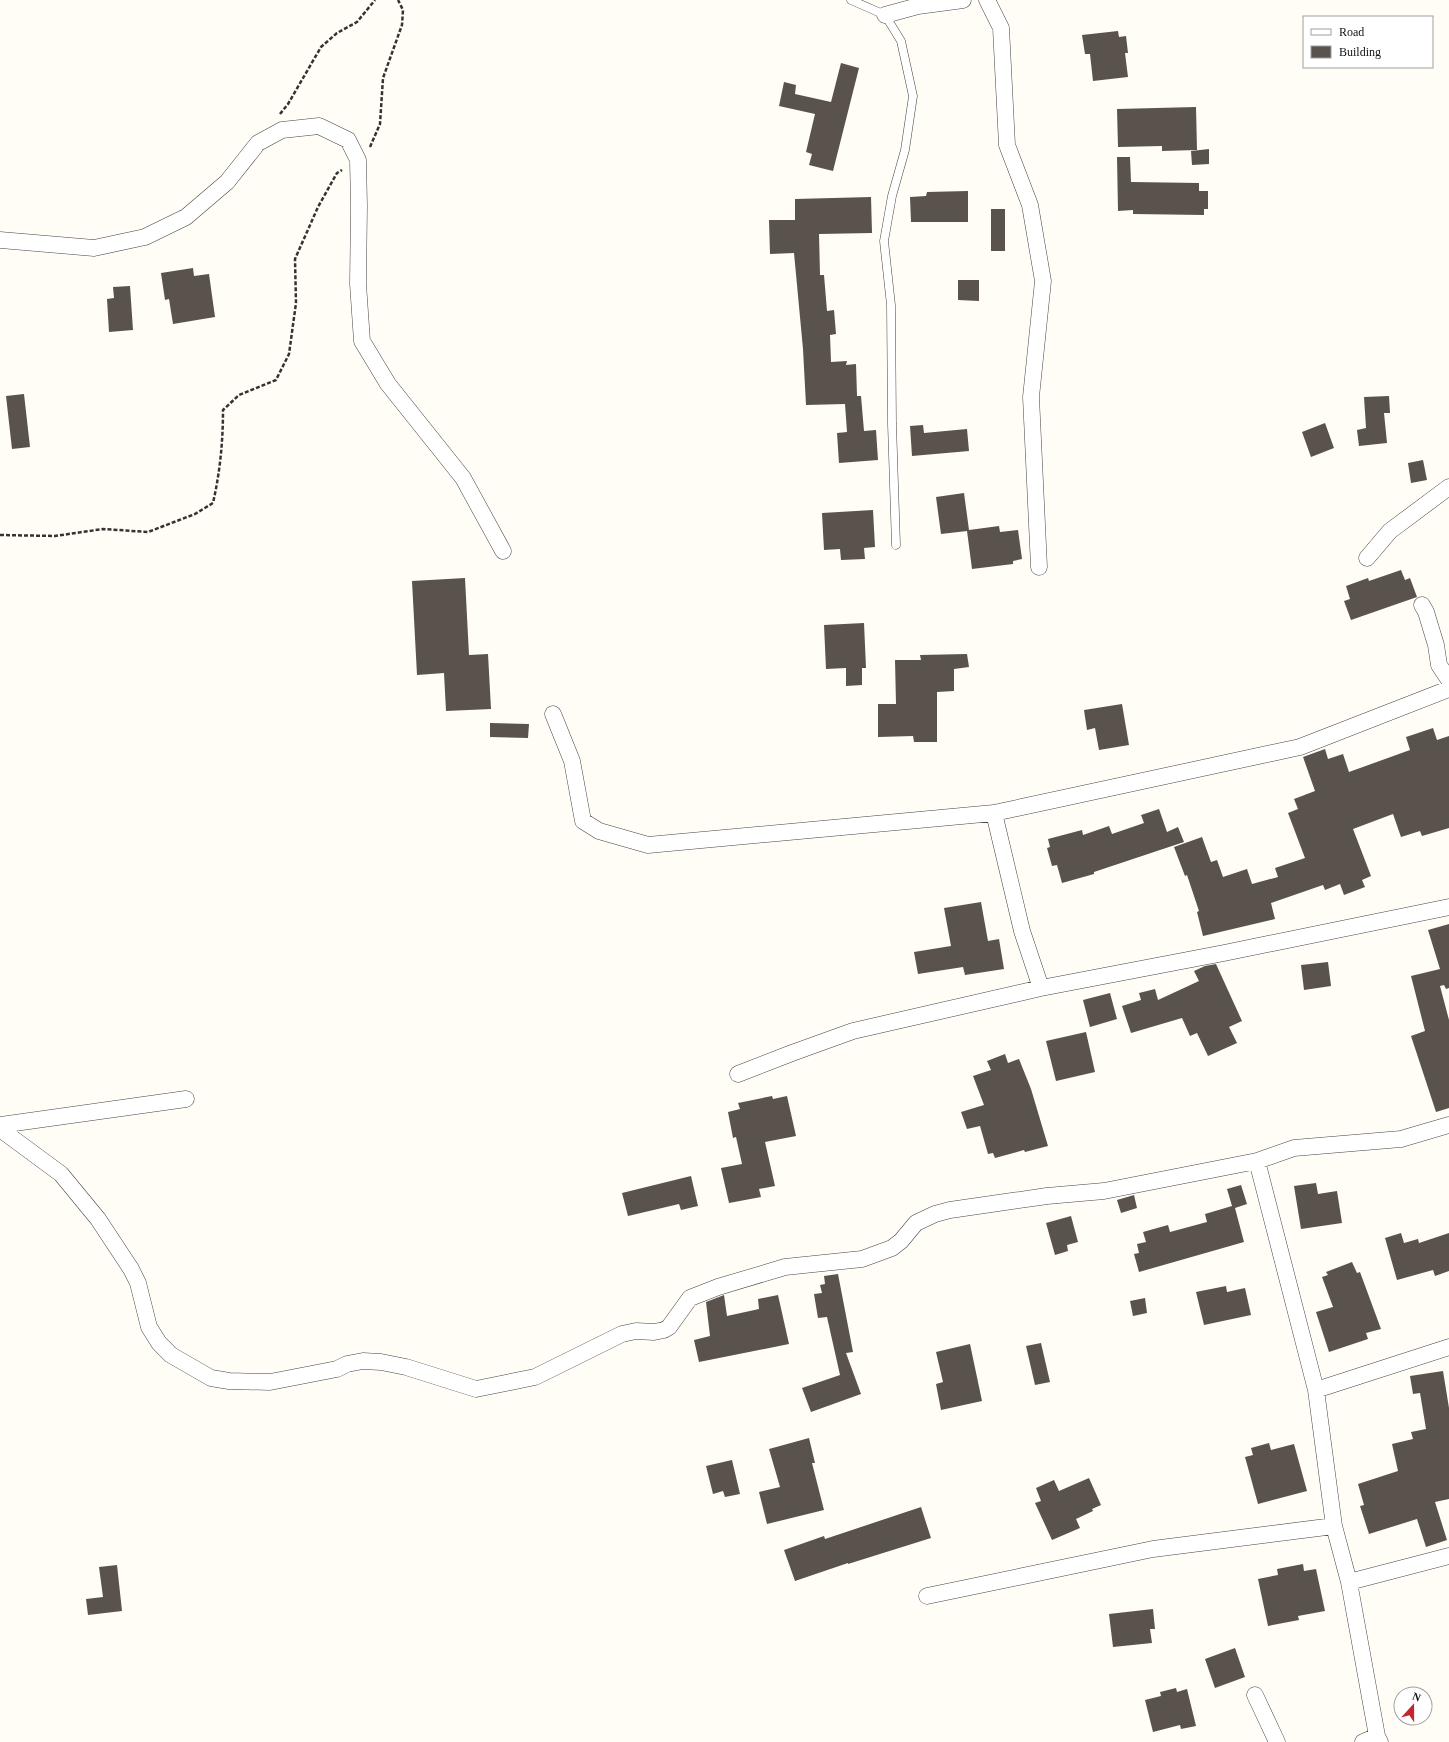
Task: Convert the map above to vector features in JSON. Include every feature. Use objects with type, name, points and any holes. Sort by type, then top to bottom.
[{"type":"street","points":[[885,15],[918,6],[963,0]]},
{"type":"street","points":[[987,0],[1001,28],[1007,145],[1030,205],[1043,282],[1031,396],[1039,567]]},
{"type":"street","points":[[0,240],[94,248],[145,237],[186,217],[226,182],[258,143],[282,130],[319,126],[348,140],[358,160],[358,284],[362,341],[388,384],[463,478],[503,551]]},
{"type":"street","points":[[1367,558],[1390,531],[1449,487]]},
{"type":"street","points":[[1422,604],[1434,638],[1439,665],[1449,680]]},
{"type":"street","points":[[553,714],[572,761],[583,821],[599,831],[648,845],[994,813],[1300,747],[1449,689]]},
{"type":"street","points":[[994,813],[1022,931],[1041,988]]},
{"type":"street","points":[[738,1074],[792,1053],[853,1032],[1041,988],[1224,953],[1449,907]]},
{"type":"street","points":[[0,1125],[186,1099]]},
{"type":"street","points":[[0,1129],[61,1174],[71,1184],[98,1219],[131,1269],[138,1283],[149,1327],[159,1343],[171,1355],[211,1378],[229,1381],[270,1382],[337,1369],[347,1364],[363,1361],[406,1367],[476,1390],[535,1377],[622,1334],[636,1331],[654,1332],[664,1330],[669,1327],[690,1298],[718,1287],[785,1267],[862,1258],[892,1248],[901,1241],[916,1224],[935,1214],[950,1210],[1047,1196],[1104,1191],[1257,1161],[1294,1148],[1401,1139],[1449,1125]]},
{"type":"street","points":[[1257,1161],[1316,1390],[1334,1526],[1349,1582],[1374,1740]]},
{"type":"street","points":[[1316,1390],[1449,1347]]},
{"type":"street","points":[[927,1596],[1153,1549],[1334,1526]]},
{"type":"street","points":[[1349,1582],[1449,1556]]},
{"type":"street","points":[[1255,1695],[1277,1742]]},
{"type":"lane","points":[[851,0],[885,15],[901,41],[913,96],[905,150],[892,196],[884,241],[891,305],[892,424],[896,545]]},
{"type":"path","points":[[279,115],[288,104],[321,47],[337,33],[357,22],[375,0]]},
{"type":"path","points":[[0,535],[55,536],[103,530],[148,532],[195,514],[213,503],[218,484],[223,440],[222,410],[239,395],[276,380],[289,354],[296,303],[295,259],[318,207],[337,173],[358,160],[369,150],[380,124],[383,78],[402,25],[403,10],[398,0]]},
{"type":"building","points":[[1118,31],[1119,37],[1126,36],[1128,53],[1125,53],[1128,77],[1093,81],[1090,54],[1085,54],[1082,35]]},
{"type":"building","points":[[841,63],[859,68],[833,171],[809,165],[812,154],[806,152],[815,114],[779,106],[784,82],[796,85],[795,94],[831,102]]},
{"type":"building","points":[[1196,107],[1197,150],[1162,151],[1162,146],[1118,147],[1117,109]]},
{"type":"building","points":[[1209,149],[1209,164],[1192,165],[1191,151]]},
{"type":"building","points":[[1117,157],[1130,157],[1131,182],[1199,183],[1199,191],[1208,191],[1208,209],[1204,209],[1204,215],[1133,214],[1133,210],[1118,211]]},
{"type":"building","points":[[968,191],[968,222],[911,222],[910,197],[926,196],[927,192]]},
{"type":"building","points":[[871,197],[872,233],[819,234],[820,275],[824,275],[827,311],[834,310],[836,334],[830,335],[831,362],[847,361],[846,365],[856,364],[857,396],[861,396],[864,431],[876,430],[878,460],[839,463],[837,433],[847,432],[845,404],[806,405],[803,349],[794,253],[770,254],[769,220],[795,220],[795,199]]},
{"type":"building","points":[[991,209],[1005,209],[1005,251],[991,251]]},
{"type":"building","points":[[193,268],[194,276],[209,274],[215,317],[173,324],[169,299],[165,300],[161,273]]},
{"type":"building","points":[[958,280],[979,280],[979,301],[958,300]]},
{"type":"building","points":[[130,286],[133,330],[109,332],[107,299],[114,298],[113,287]]},
{"type":"building","points":[[24,394],[30,447],[12,449],[6,396]]},
{"type":"building","points":[[1389,396],[1390,413],[1384,413],[1387,443],[1359,446],[1357,430],[1366,428],[1364,397]]},
{"type":"building","points":[[1325,423],[1334,448],[1311,457],[1302,432]]},
{"type":"building","points":[[923,425],[924,433],[967,429],[969,451],[912,456],[910,426]]},
{"type":"building","points":[[1423,460],[1427,480],[1411,483],[1408,463]]},
{"type":"building","points":[[964,493],[969,530],[999,526],[1000,532],[1018,530],[1022,559],[1013,561],[1013,564],[972,569],[967,531],[941,534],[936,497]]},
{"type":"building","points":[[873,510],[875,547],[864,548],[865,559],[841,560],[840,549],[824,550],[822,513]]},
{"type":"building","points":[[1401,570],[1405,580],[1410,578],[1417,597],[1351,620],[1344,601],[1350,599],[1346,586],[1368,578],[1369,581]]},
{"type":"building","points":[[465,578],[469,655],[488,654],[491,709],[446,711],[444,673],[417,675],[412,581]]},
{"type":"building","points":[[864,623],[866,668],[862,668],[862,685],[846,686],[846,668],[826,669],[824,625]]},
{"type":"building","points":[[967,654],[969,667],[954,669],[954,691],[937,692],[937,742],[914,742],[913,736],[878,737],[878,704],[896,704],[895,660],[921,660],[920,655]]},
{"type":"building","points":[[1122,704],[1129,745],[1099,750],[1095,728],[1087,730],[1084,710]]},
{"type":"building","points":[[490,723],[529,724],[528,738],[490,737]]},
{"type":"building","points":[[1433,728],[1437,740],[1449,736],[1449,828],[1422,836],[1420,831],[1401,837],[1393,814],[1353,829],[1371,876],[1362,880],[1365,887],[1344,895],[1340,884],[1325,890],[1323,885],[1271,903],[1275,919],[1203,936],[1197,912],[1199,911],[1187,875],[1185,876],[1174,847],[1202,837],[1211,862],[1217,860],[1223,877],[1247,869],[1252,884],[1278,877],[1275,868],[1305,858],[1288,813],[1298,809],[1294,799],[1315,791],[1303,757],[1325,749],[1328,759],[1343,754],[1349,772],[1410,750],[1406,737]]},
{"type":"building","points":[[1159,809],[1167,832],[1178,827],[1184,842],[1094,872],[1094,874],[1062,883],[1057,865],[1052,866],[1047,848],[1050,847],[1048,839],[1082,830],[1083,835],[1109,826],[1112,834],[1144,823],[1141,815]]},
{"type":"building","points":[[981,902],[988,941],[999,939],[1004,969],[965,975],[963,967],[918,974],[914,952],[951,946],[944,908]]},
{"type":"building","points":[[1449,924],[1449,988],[1446,989],[1444,985],[1440,986],[1449,1020],[1449,1108],[1436,1112],[1411,1036],[1425,1031],[1411,976],[1440,969],[1428,930]]},
{"type":"building","points":[[1328,962],[1331,986],[1304,990],[1301,965]]},
{"type":"building","points":[[1216,964],[1242,1021],[1229,1027],[1237,1043],[1208,1056],[1197,1033],[1190,1036],[1182,1018],[1131,1033],[1122,1006],[1141,1000],[1139,993],[1155,989],[1158,1000],[1199,981],[1194,971],[1205,966]]},
{"type":"building","points":[[1110,993],[1117,1019],[1090,1027],[1083,1000]]},
{"type":"building","points":[[1086,1032],[1095,1072],[1056,1081],[1046,1041]]},
{"type":"building","points":[[1005,1054],[1008,1063],[1019,1059],[1031,1089],[1048,1146],[1025,1152],[1024,1150],[995,1158],[993,1153],[988,1154],[980,1126],[967,1129],[961,1112],[984,1105],[973,1076],[991,1070],[987,1061]]},
{"type":"building","points":[[772,1096],[773,1099],[787,1096],[796,1136],[765,1142],[775,1186],[759,1189],[761,1197],[729,1203],[721,1168],[742,1164],[736,1137],[733,1138],[728,1112],[740,1109],[738,1103]]},
{"type":"building","points":[[691,1176],[698,1206],[681,1210],[679,1204],[628,1216],[622,1193]]},
{"type":"building","points":[[1316,1183],[1318,1194],[1337,1191],[1342,1223],[1301,1229],[1294,1186]]},
{"type":"building","points":[[1241,1185],[1247,1204],[1235,1208],[1244,1242],[1139,1272],[1134,1254],[1139,1253],[1137,1244],[1146,1242],[1143,1232],[1168,1225],[1170,1232],[1207,1222],[1205,1214],[1232,1206],[1227,1189]]},
{"type":"building","points":[[1134,1195],[1137,1208],[1121,1213],[1117,1200]]},
{"type":"building","points":[[1071,1216],[1078,1242],[1067,1245],[1068,1251],[1055,1255],[1046,1223]]},
{"type":"building","points":[[1401,1233],[1404,1243],[1418,1239],[1419,1243],[1449,1233],[1449,1271],[1435,1276],[1433,1270],[1397,1280],[1385,1238]]},
{"type":"building","points":[[1352,1262],[1357,1273],[1360,1272],[1381,1329],[1366,1333],[1368,1339],[1329,1352],[1316,1312],[1333,1307],[1322,1277],[1328,1275],[1326,1272]]},
{"type":"building","points":[[838,1274],[853,1352],[846,1353],[861,1394],[811,1412],[802,1388],[840,1375],[827,1317],[818,1318],[814,1294],[822,1293],[820,1285],[825,1284],[824,1276]]},
{"type":"building","points":[[1226,1286],[1227,1292],[1245,1288],[1251,1315],[1204,1325],[1196,1292]]},
{"type":"building","points":[[724,1295],[727,1316],[759,1309],[758,1299],[778,1295],[789,1344],[699,1362],[694,1340],[710,1336],[706,1302]]},
{"type":"building","points":[[1145,1298],[1147,1313],[1133,1316],[1130,1301]]},
{"type":"building","points":[[1041,1343],[1050,1382],[1035,1385],[1026,1346]]},
{"type":"building","points":[[970,1344],[982,1401],[941,1410],[936,1384],[943,1382],[936,1352]]},
{"type":"building","points":[[1443,1371],[1449,1408],[1449,1499],[1435,1502],[1447,1540],[1426,1547],[1417,1519],[1369,1534],[1360,1506],[1364,1505],[1358,1484],[1398,1471],[1392,1444],[1413,1439],[1411,1432],[1426,1429],[1420,1393],[1413,1394],[1410,1376]]},
{"type":"building","points":[[809,1438],[815,1463],[812,1463],[824,1510],[767,1524],[759,1492],[780,1487],[769,1449]]},
{"type":"building","points":[[1269,1443],[1271,1450],[1294,1444],[1307,1491],[1258,1504],[1245,1457],[1253,1455],[1251,1448]]},
{"type":"building","points":[[732,1460],[740,1494],[725,1497],[723,1491],[713,1494],[706,1466]]},
{"type":"building","points":[[1089,1478],[1101,1505],[1092,1509],[1093,1511],[1076,1519],[1080,1528],[1052,1540],[1035,1503],[1041,1501],[1036,1488],[1054,1480],[1059,1491]]},
{"type":"building","points":[[921,1507],[931,1538],[795,1581],[784,1550],[824,1536],[825,1539]]},
{"type":"building","points":[[1303,1564],[1304,1571],[1316,1569],[1325,1611],[1298,1616],[1299,1620],[1268,1626],[1258,1579],[1278,1575],[1277,1569]]},
{"type":"building","points":[[117,1565],[122,1611],[88,1615],[86,1599],[103,1597],[99,1567]]},
{"type":"building","points":[[1153,1609],[1155,1629],[1150,1629],[1152,1643],[1113,1647],[1109,1614]]},
{"type":"building","points":[[1235,1648],[1245,1677],[1215,1688],[1205,1659]]},
{"type":"building","points":[[1176,1688],[1177,1692],[1187,1689],[1196,1726],[1181,1729],[1180,1725],[1153,1732],[1145,1700],[1161,1696],[1160,1692]]}]
